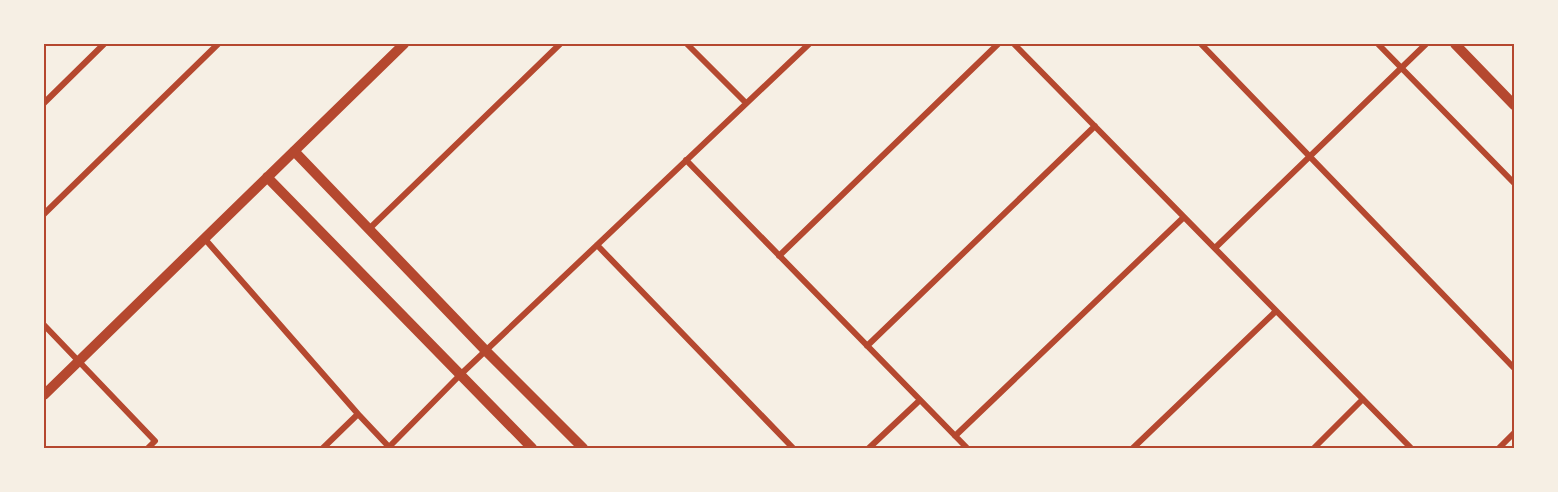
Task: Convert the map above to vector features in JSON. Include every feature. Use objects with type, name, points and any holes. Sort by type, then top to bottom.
[{"type":"street","points":[[44,103],[104,44]]},
{"type":"street","points":[[44,214],[218,44]]},
{"type":"street","points":[[44,395],[404,44]]},
{"type":"street","points":[[369,229],[560,44]]},
{"type":"street","points":[[687,44],[746,103]]},
{"type":"street","points":[[204,238],[390,448],[460,375],[809,44]]},
{"type":"street","points":[[779,256],[998,44]]},
{"type":"street","points":[[1014,44],[1411,448]]},
{"type":"street","points":[[1201,44],[1515,368]]},
{"type":"street","points":[[1378,44],[1515,183]]},
{"type":"street","points":[[1215,248],[1426,44]]},
{"type":"street","points":[[1455,44],[1515,105]]},
{"type":"street","points":[[867,346],[1095,126]]},
{"type":"street","points":[[294,151],[486,351],[583,448]]},
{"type":"street","points":[[686,160],[967,448]]},
{"type":"street","points":[[267,177],[532,448]]},
{"type":"street","points":[[955,436],[1185,217]]},
{"type":"street","points":[[597,245],[793,448]]},
{"type":"street","points":[[1133,448],[1276,311]]},
{"type":"street","points":[[44,325],[155,441],[148,448]]},
{"type":"street","points":[[1314,448],[1363,399]]},
{"type":"street","points":[[869,448],[920,400]]},
{"type":"street","points":[[323,448],[358,414]]},
{"type":"street","points":[[1498,448],[1515,433]]}]
